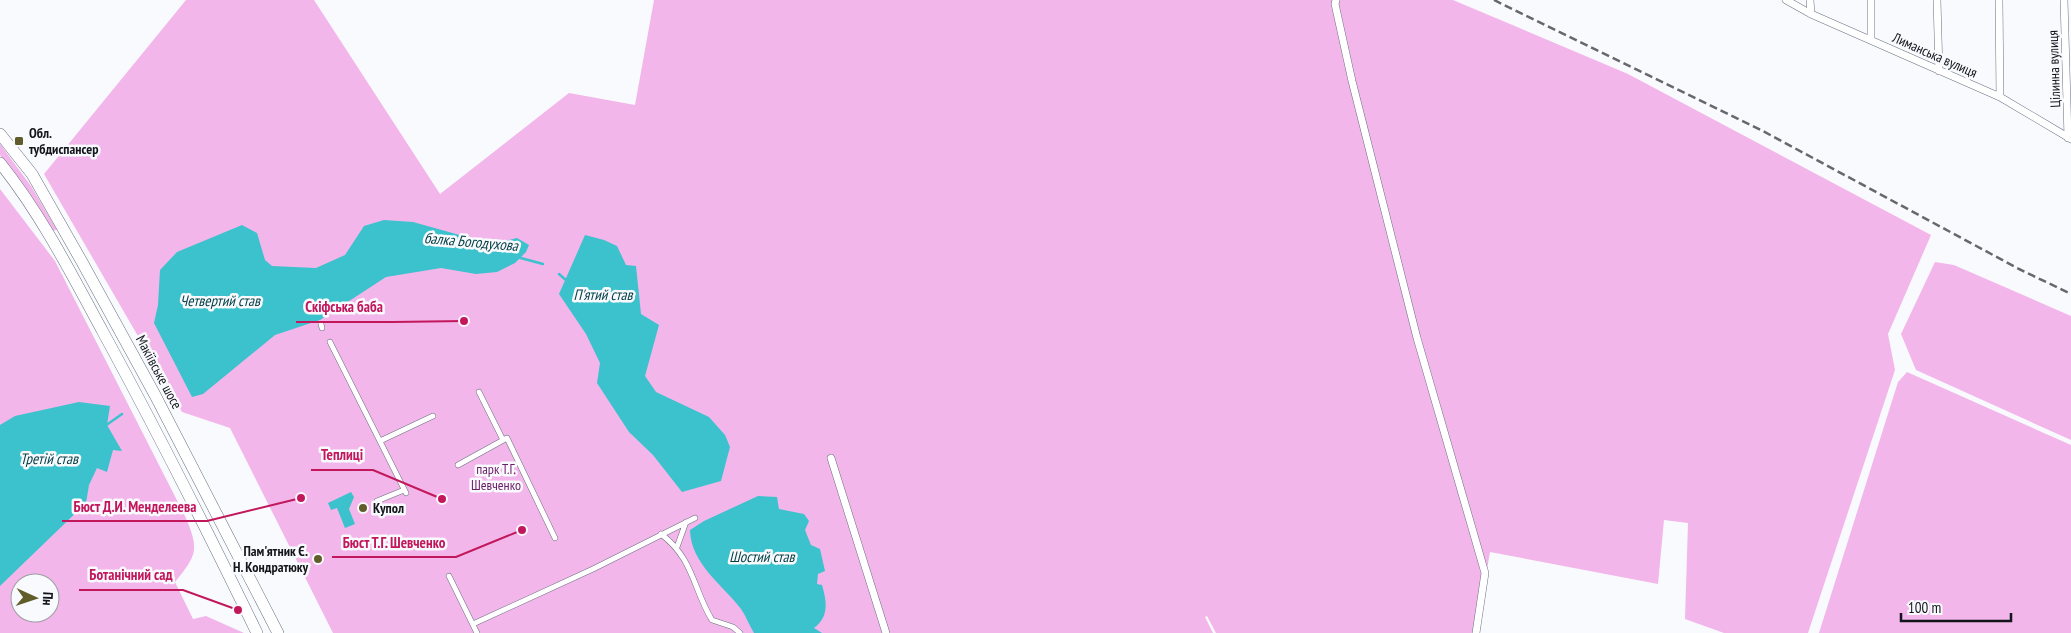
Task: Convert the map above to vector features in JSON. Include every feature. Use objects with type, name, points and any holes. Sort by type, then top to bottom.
[{"type":"main road","name":"Макіївське шосе","points":[[0,134],[32,174],[82,262],[155,395],[278,633]]},
{"type":"main road","points":[[0,164],[17,184],[68,269],[141,403],[258,633]]},
{"type":"street","points":[[1336,0],[1334,4],[1352,81],[1417,338],[1485,572],[1476,633]]},
{"type":"street","name":"Лиманська вулиця","points":[[1786,0],[1811,14],[2000,97],[2070,138]]},
{"type":"street","points":[[1810,0],[1811,14]]},
{"type":"street","points":[[1871,0],[1871,40]]},
{"type":"street","points":[[1937,0],[1939,71]]},
{"type":"street","points":[[1999,0],[2000,97]]},
{"type":"street","name":"Цілинна вулиця","points":[[2064,0],[2070,138]]},
{"type":"street","points":[[329,342],[405,492],[377,501]]},
{"type":"street","points":[[479,392],[503,440]]},
{"type":"street","points":[[380,441],[433,416]]},
{"type":"street","points":[[458,465],[507,438],[554,538]]},
{"type":"street","points":[[831,458],[886,633]]},
{"type":"street","points":[[473,624],[593,569],[695,518]]},
{"type":"street","points":[[677,547],[686,522]]},
{"type":"street","points":[[661,534],[677,547],[694,578],[712,620],[733,627],[740,633]]},
{"type":"street","points":[[449,576],[477,633]]},
{"type":"green space","name":"парк Т.Г. Шевченко","points":[[186,0],[314,0],[440,194],[569,93],[635,105],[654,0],[1453,0],[1628,74],[1931,235],[1888,334],[1895,370],[1808,633],[1724,633],[1685,619],[1688,523],[1664,520],[1658,584],[1490,552],[1476,633],[1216,633],[1207,616],[1205,617],[1213,633],[333,633],[230,428],[182,412],[44,174]]},
{"type":"green space","points":[[0,144],[31,186],[57,230],[50,231],[0,155]]},
{"type":"green space","points":[[0,189],[55,261],[185,516],[193,536],[194,551],[188,565],[175,582],[193,619],[206,616],[244,633],[0,633]]},
{"type":"green space","points":[[1935,262],[1954,265],[2071,316],[2071,440],[1916,370],[1901,334]]},
{"type":"green space","points":[[1907,372],[2071,445],[2071,633],[1819,633],[1898,382]]},
{"type":"water","name":"Четвертий став","points":[[384,220],[413,222],[474,239],[501,242],[517,238],[529,245],[526,252],[515,263],[497,272],[476,274],[441,268],[386,277],[320,320],[275,335],[203,394],[192,397],[154,323],[158,305],[160,270],[177,252],[242,225],[257,233],[265,260],[272,266],[316,268],[345,255],[364,226]]},
{"type":"water","name":"П'ятий став","points":[[585,235],[617,246],[626,265],[636,266],[641,314],[659,325],[645,376],[656,392],[709,417],[725,435],[730,447],[721,481],[682,492],[653,455],[629,432],[597,383],[600,363],[586,334],[559,294]]},
{"type":"water","name":"Третій став","points":[[79,402],[110,406],[107,425],[122,451],[113,450],[107,472],[97,468],[89,485],[86,503],[13,573],[10,573],[10,576],[0,586],[0,425],[15,416]]},
{"type":"water","points":[[351,492],[354,497],[349,509],[355,524],[345,528],[337,508],[331,510],[328,503]]},
{"type":"water","name":"Шостий став","points":[[758,496],[777,497],[779,509],[804,514],[809,521],[805,530],[811,545],[820,549],[825,571],[818,574],[817,584],[822,585],[826,609],[819,624],[814,628],[822,633],[754,633],[741,609],[709,573],[696,553],[690,530],[704,521]]},
{"type":"waterway","name":"балка Богодухова","points":[[517,257],[543,264]]},
{"type":"waterway","name":"балка Богодухова","points":[[559,274],[567,281]]},
{"type":"waterway","name":"балка Богодухова","points":[[105,426],[122,414]]},
{"type":"railway","points":[[1494,0],[1761,130],[2019,269],[2071,294]]},
{"type":"place","name":"Обл. тубдиспансер","points":[[19,141]]},
{"type":"place","name":"Скіфська баба","points":[[464,321]]},
{"type":"place","name":"Бюст Д.И. Менделеева","points":[[301,498]]},
{"type":"place","name":"Теплиці","points":[[442,499]]},
{"type":"place","name":"Купол","points":[[363,508]]},
{"type":"place","name":"Бюст Т.Г. Шевченко","points":[[522,530]]},
{"type":"place","name":"Пам'ятник Є. Н. Кондратюку","points":[[318,559]]},
{"type":"place","name":"Ботанічний сад","points":[[238,610]]}]
